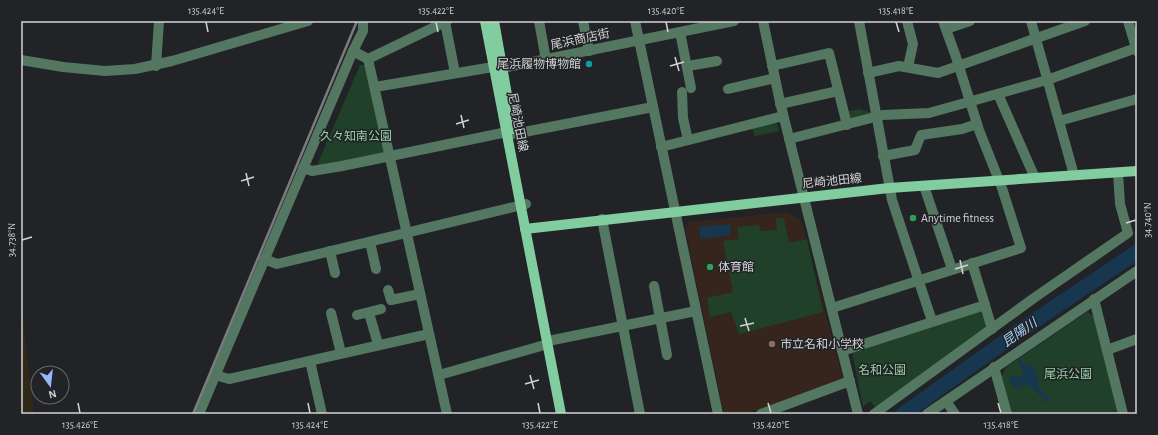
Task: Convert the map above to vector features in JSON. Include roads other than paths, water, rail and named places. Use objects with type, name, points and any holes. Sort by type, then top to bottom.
[{"type":"main road","name":"尼崎池田線","points":[[485,21],[498,68],[550,342],[561,414]]},
{"type":"main road","name":"尼崎池田線","points":[[494,21],[498,68]]},
{"type":"main road","name":"尼崎池田線","points":[[528,228],[889,188],[1137,172]]},
{"type":"main road","name":"尼崎池田線","points":[[550,342],[567,414]]},
{"type":"street","points":[[156,66],[159,21]]},
{"type":"street","points":[[21,60],[63,67],[105,71],[135,69],[156,66],[308,21]]},
{"type":"street","points":[[199,414],[353,51],[363,31],[363,21]]},
{"type":"street","points":[[368,59],[446,21],[456,73]]},
{"type":"street","points":[[539,21],[546,60]]},
{"type":"street","points":[[583,21],[589,51]]},
{"type":"street","points":[[635,21],[718,414]]},
{"type":"street","name":"尾浜商店街","points":[[375,87],[546,60],[734,21]]},
{"type":"street","points":[[763,21],[780,104],[858,414]]},
{"type":"street","points":[[858,21],[889,188],[932,321]]},
{"type":"street","points":[[906,21],[913,44],[908,67]]},
{"type":"street","points":[[832,308],[1021,248],[944,25],[970,21]]},
{"type":"street","points":[[1031,21],[1074,176]]},
{"type":"street","points":[[868,73],[899,66],[938,73],[1085,21]]},
{"type":"street","points":[[789,139],[883,115],[930,113],[1047,80],[1137,50],[1128,21]]},
{"type":"street","points":[[680,32],[688,66],[687,90],[683,118],[688,140]]},
{"type":"street","points":[[353,51],[368,59],[447,414]]},
{"type":"street","points":[[772,66],[829,54],[847,125]]},
{"type":"street","points":[[688,66],[717,60]]},
{"type":"street","points":[[728,88],[775,78]]},
{"type":"street","points":[[780,104],[838,91]]},
{"type":"street","points":[[998,94],[1035,178]]},
{"type":"street","points":[[1059,121],[1137,98]]},
{"type":"street","points":[[303,168],[312,171],[390,158],[510,133],[653,107]]},
{"type":"street","points":[[661,147],[783,116]]},
{"type":"street","points":[[884,156],[915,150],[921,135],[962,129],[977,124]]},
{"type":"street","points":[[874,414],[1128,233],[1120,204],[1118,173]]},
{"type":"street","points":[[924,186],[952,269]]},
{"type":"street","points":[[264,259],[277,264],[524,204]]},
{"type":"street","points":[[602,219],[640,414]]},
{"type":"street","points":[[370,242],[376,269]]},
{"type":"street","points":[[330,251],[335,273]]},
{"type":"street","points":[[972,263],[992,329]]},
{"type":"street","points":[[927,414],[1137,271]]},
{"type":"street","points":[[654,286],[667,355]]},
{"type":"street","points":[[388,290],[391,300],[420,294]]},
{"type":"street","points":[[1094,300],[1123,414]]},
{"type":"street","points":[[842,351],[984,305]]},
{"type":"street","points":[[356,315],[381,309]]},
{"type":"street","points":[[438,375],[550,342],[696,311]]},
{"type":"street","points":[[369,312],[378,344]]},
{"type":"street","points":[[331,313],[341,353]]},
{"type":"street","points":[[215,375],[229,379],[378,344],[429,334]]},
{"type":"street","points":[[1107,350],[1137,339]]},
{"type":"street","points":[[310,361],[322,414]]},
{"type":"street","points":[[994,367],[1007,414]]},
{"type":"street","points":[[761,414],[850,381]]},
{"type":"street","points":[[946,401],[955,414]]},
{"type":"water","points":[[730,224],[730,235],[700,239],[699,227]]},
{"type":"water","points":[[1021,360],[1025,366],[1031,363],[1037,375],[1039,389],[1050,398],[1047,402],[1044,402],[1044,399],[1028,385],[1013,388],[1009,378],[1013,376],[1019,378],[1023,375],[1023,369],[1017,362]]},
{"type":"waterway","name":"昆陽川","points":[[903,414],[1024,328],[1137,252]]},
{"type":"railway","points":[[193,414],[357,21]]},
{"type":"place","name":"尾浜履物博物館","points":[[589,64]]},
{"type":"place","name":"Anytime fitness","points":[[913,218]]},
{"type":"place","name":"体育館","points":[[710,267]]},
{"type":"place","name":"市立名和小学校","points":[[772,344]]},
{"type":"park label","name":"久々知南公園","points":[[356,136]]},
{"type":"park label","name":"名和公園","points":[[882,370]]},
{"type":"park label","name":"尾浜公園","points":[[1068,374]]}]
